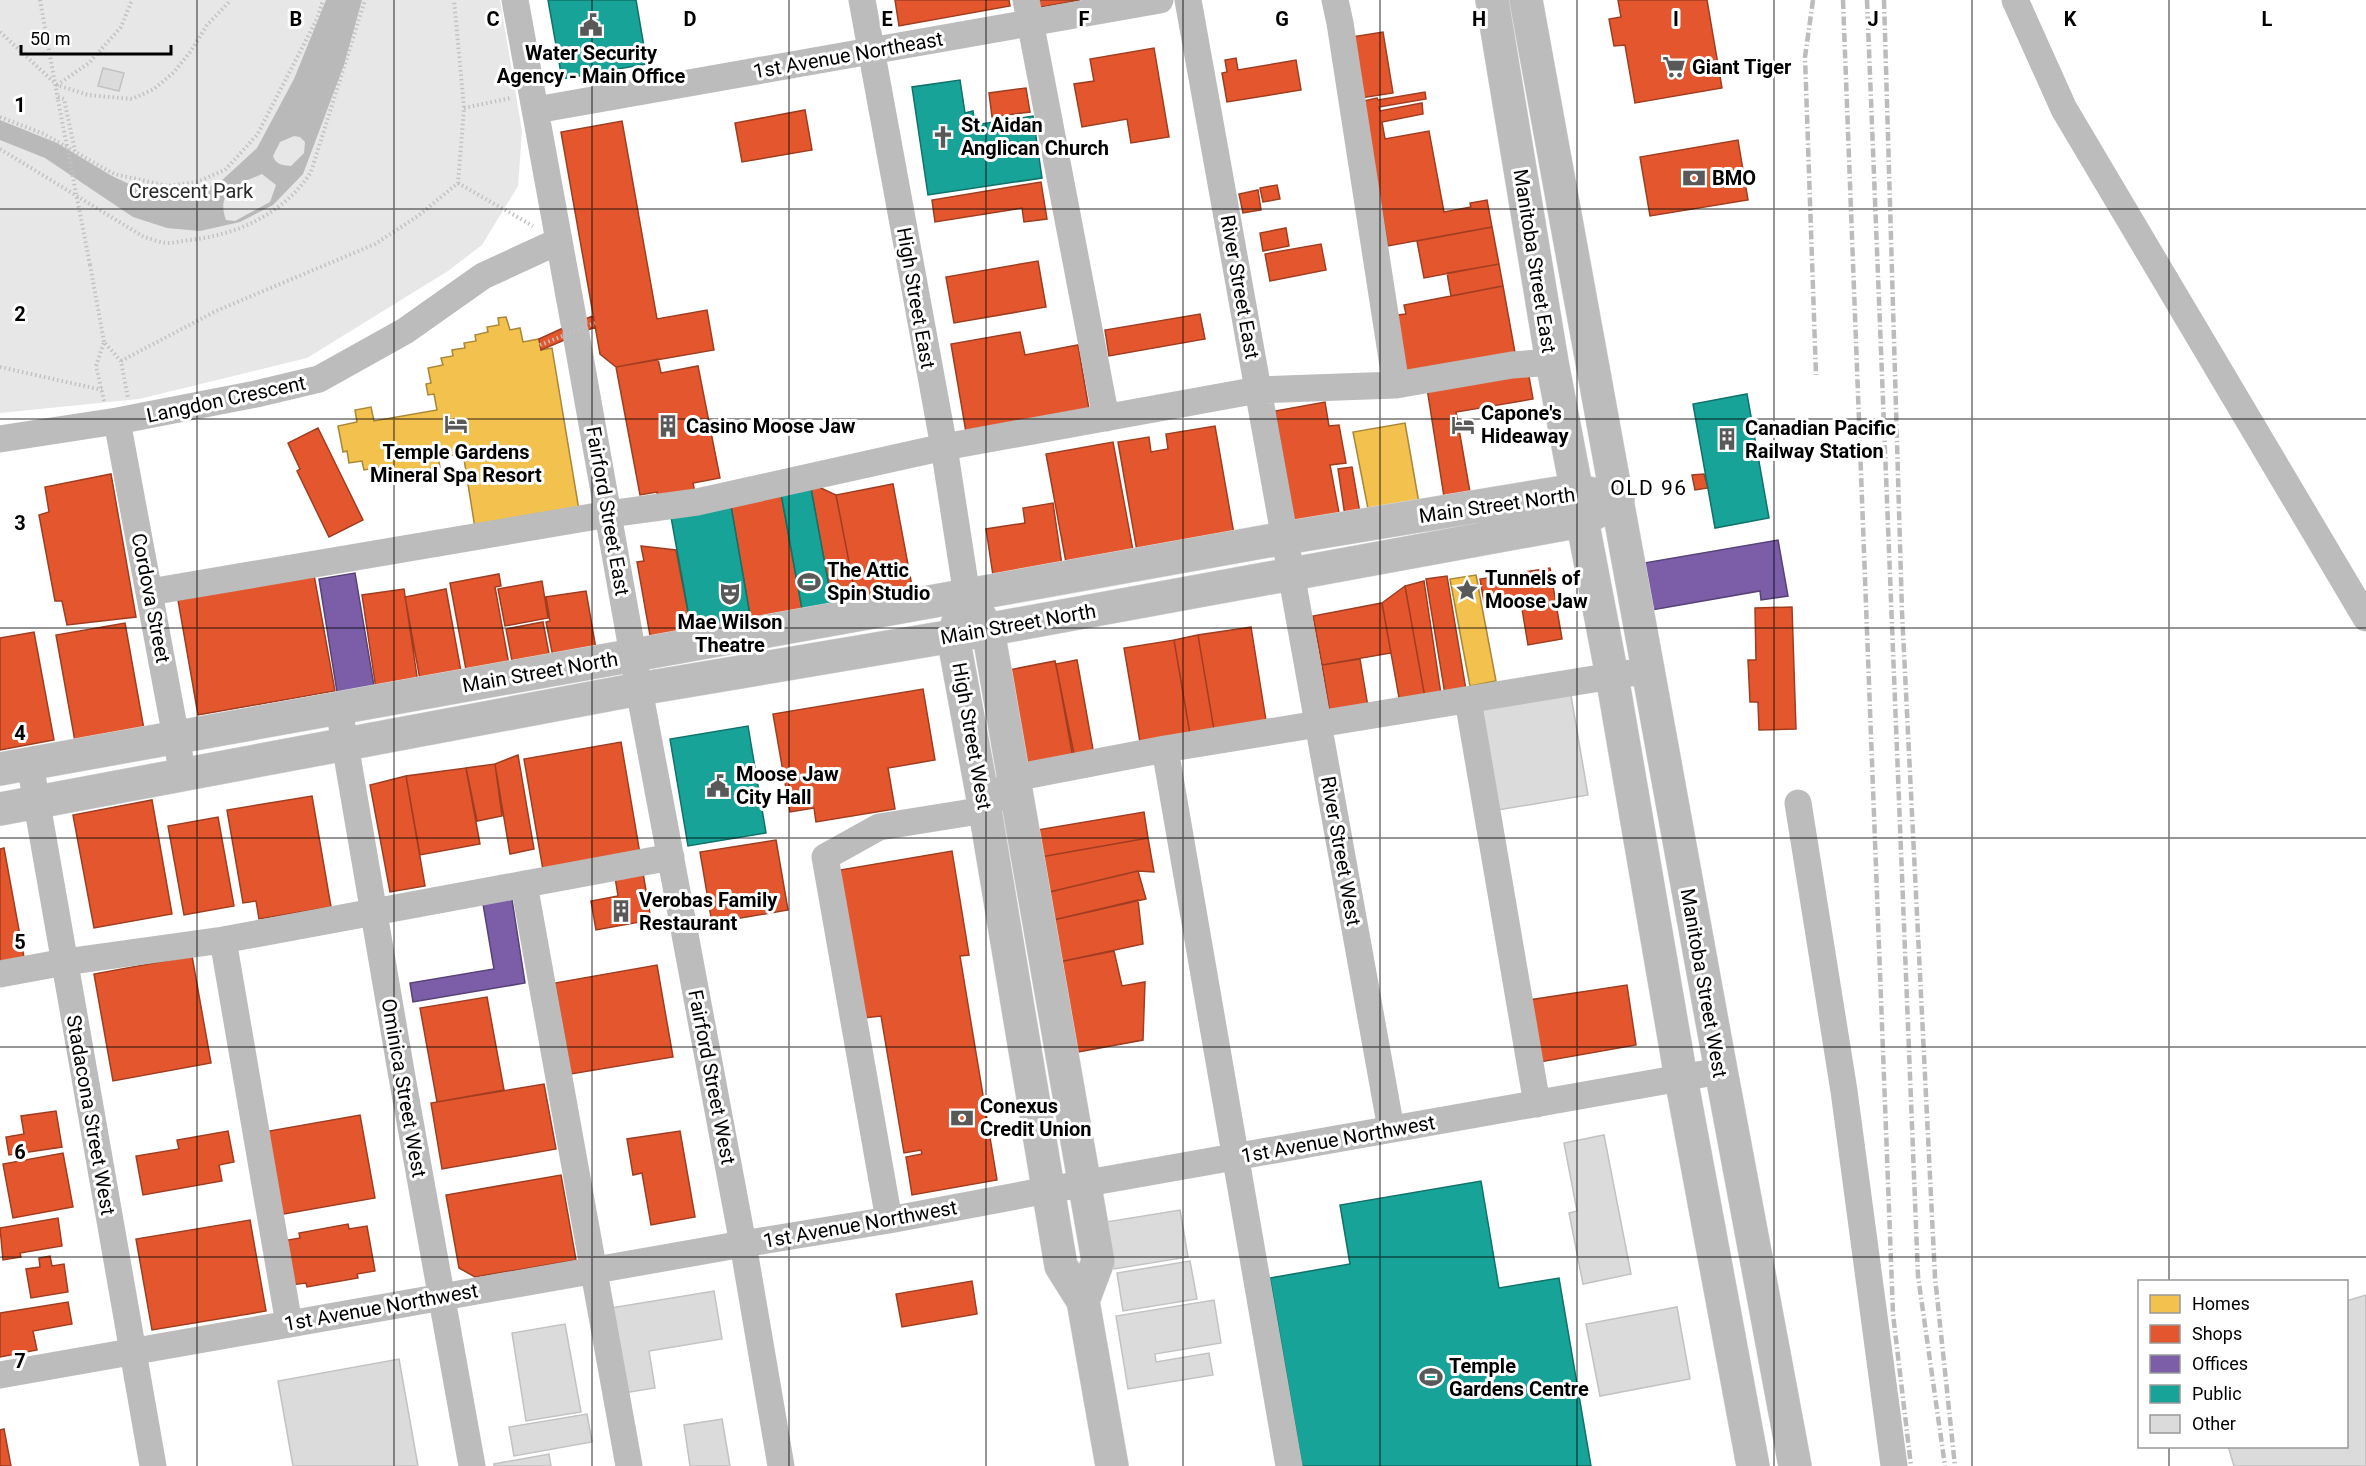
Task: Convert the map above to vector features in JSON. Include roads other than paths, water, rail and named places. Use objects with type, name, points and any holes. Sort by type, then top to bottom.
[{"type":"main road","name":"Manitoba Street East","points":[[1492,0],[1552,362],[1579,506]]},
{"type":"main road","name":"Manitoba Street East","points":[[1526,0],[1618,500]]},
{"type":"main road","name":"Main Street North","points":[[15,766],[1285,538],[1618,500]]},
{"type":"main road","name":"Manitoba Street West","points":[[1618,500],[1720,1071],[1795,1466]]},
{"type":"main road","name":"Main Street North","points":[[0,809],[639,689],[988,630],[1292,573],[1579,506]]},
{"type":"main road","name":"Manitoba Street West","points":[[1579,506],[1612,676],[1753,1466]]},
{"type":"main road","name":"High Street West","points":[[968,596],[988,630],[1098,1261],[1083,1301]]},
{"type":"main road","name":"High Street West","points":[[968,596],[954,636],[1061,1266],[1083,1301],[1112,1466]]},
{"type":"street","name":"Fairford Street East","points":[[515,0],[559,241],[581,326],[609,514],[639,689]]},
{"type":"street","name":"High Street East","points":[[862,0],[944,447],[968,596]]},
{"type":"street","name":"1st Avenue Northeast","points":[[534,101],[872,51],[1028,11],[1160,0]]},
{"type":"street","name":"River Street East","points":[[1188,0],[1292,573]]},
{"type":"street","points":[[1335,0],[1396,385]]},
{"type":"street","points":[[2015,0],[2064,109],[2366,618]]},
{"type":"street","points":[[1028,11],[1106,418]]},
{"type":"street","name":"Langdon Crescent","points":[[0,438],[118,421],[319,379],[405,330],[483,276],[559,241]]},
{"type":"street","points":[[150,592],[609,514],[697,502],[944,447],[1258,390],[1396,385],[1512,365],[1552,362]]},
{"type":"street","name":"Cordova Street","points":[[118,421],[183,775]]},
{"type":"street","name":"River Street West","points":[[1292,573],[1391,1129]]},
{"type":"street","points":[[889,1220],[825,857],[879,827],[985,810],[1014,777],[1166,749],[1649,670]]},
{"type":"street","name":"Fairford Street West","points":[[639,689],[743,1244],[781,1466]]},
{"type":"street","points":[[1468,700],[1537,1104]]},
{"type":"street","name":"Ominica Street West","points":[[339,709],[472,1466]]},
{"type":"street","points":[[1166,749],[1289,1466]]},
{"type":"street","name":"Stadacona Street West","points":[[15,766],[38,803],[153,1466]]},
{"type":"street","points":[[1798,803],[1844,1092],[1894,1466]]},
{"type":"street","points":[[0,974],[65,962],[223,940],[671,857]]},
{"type":"street","points":[[524,884],[629,1466]]},
{"type":"street","points":[[223,940],[289,1324]]},
{"type":"street","name":"1st Avenue Northwest","points":[[0,1375],[889,1220],[1085,1183],[1720,1071]]},
{"type":"railway","points":[[1813,0],[1805,57],[1816,375]]},
{"type":"railway","points":[[1843,0],[1893,1314],[1911,1466]]},
{"type":"railway","points":[[1867,0],[1918,1276],[1945,1466]]},
{"type":"railway","points":[[1884,0],[1902,612],[1935,1277],[1955,1466]]},
{"type":"place","name":"Water Security Agency - Main Office","points":[[591,25]]},
{"type":"place","name":"Giant Tiger","points":[[1674,67]]},
{"type":"place","name":"St. Aidan Anglican Church","points":[[943,137]]},
{"type":"place","name":"BMO","points":[[1694,178]]},
{"type":"place","name":"Temple Gardens Mineral Spa Resort","points":[[456,424]]},
{"type":"place","name":"Capone's Hideaway","points":[[1463,425]]},
{"type":"place","name":"Casino Moose Jaw","points":[[668,426]]},
{"type":"place","name":"Canadian Pacific Railway Station","points":[[1727,439]]},
{"type":"place","name":"The Attic Spin Studio","points":[[809,582]]},
{"type":"place","name":"Tunnels of Moose Jaw","points":[[1467,590]]},
{"type":"place","name":"Mae Wilson Theatre","points":[[730,594]]},
{"type":"place","name":"Moose Jaw City Hall","points":[[718,786]]},
{"type":"place","name":"Verobas Family Restaurant","points":[[621,911]]},
{"type":"place","name":"Conexus Credit Union","points":[[962,1118]]},
{"type":"place","name":"Temple Gardens Centre","points":[[1431,1377]]},
{"type":"district","name":"OLD 96","points":[[1649,488]]},
{"type":"park label","name":"Crescent Park","points":[[191,191]]}]
